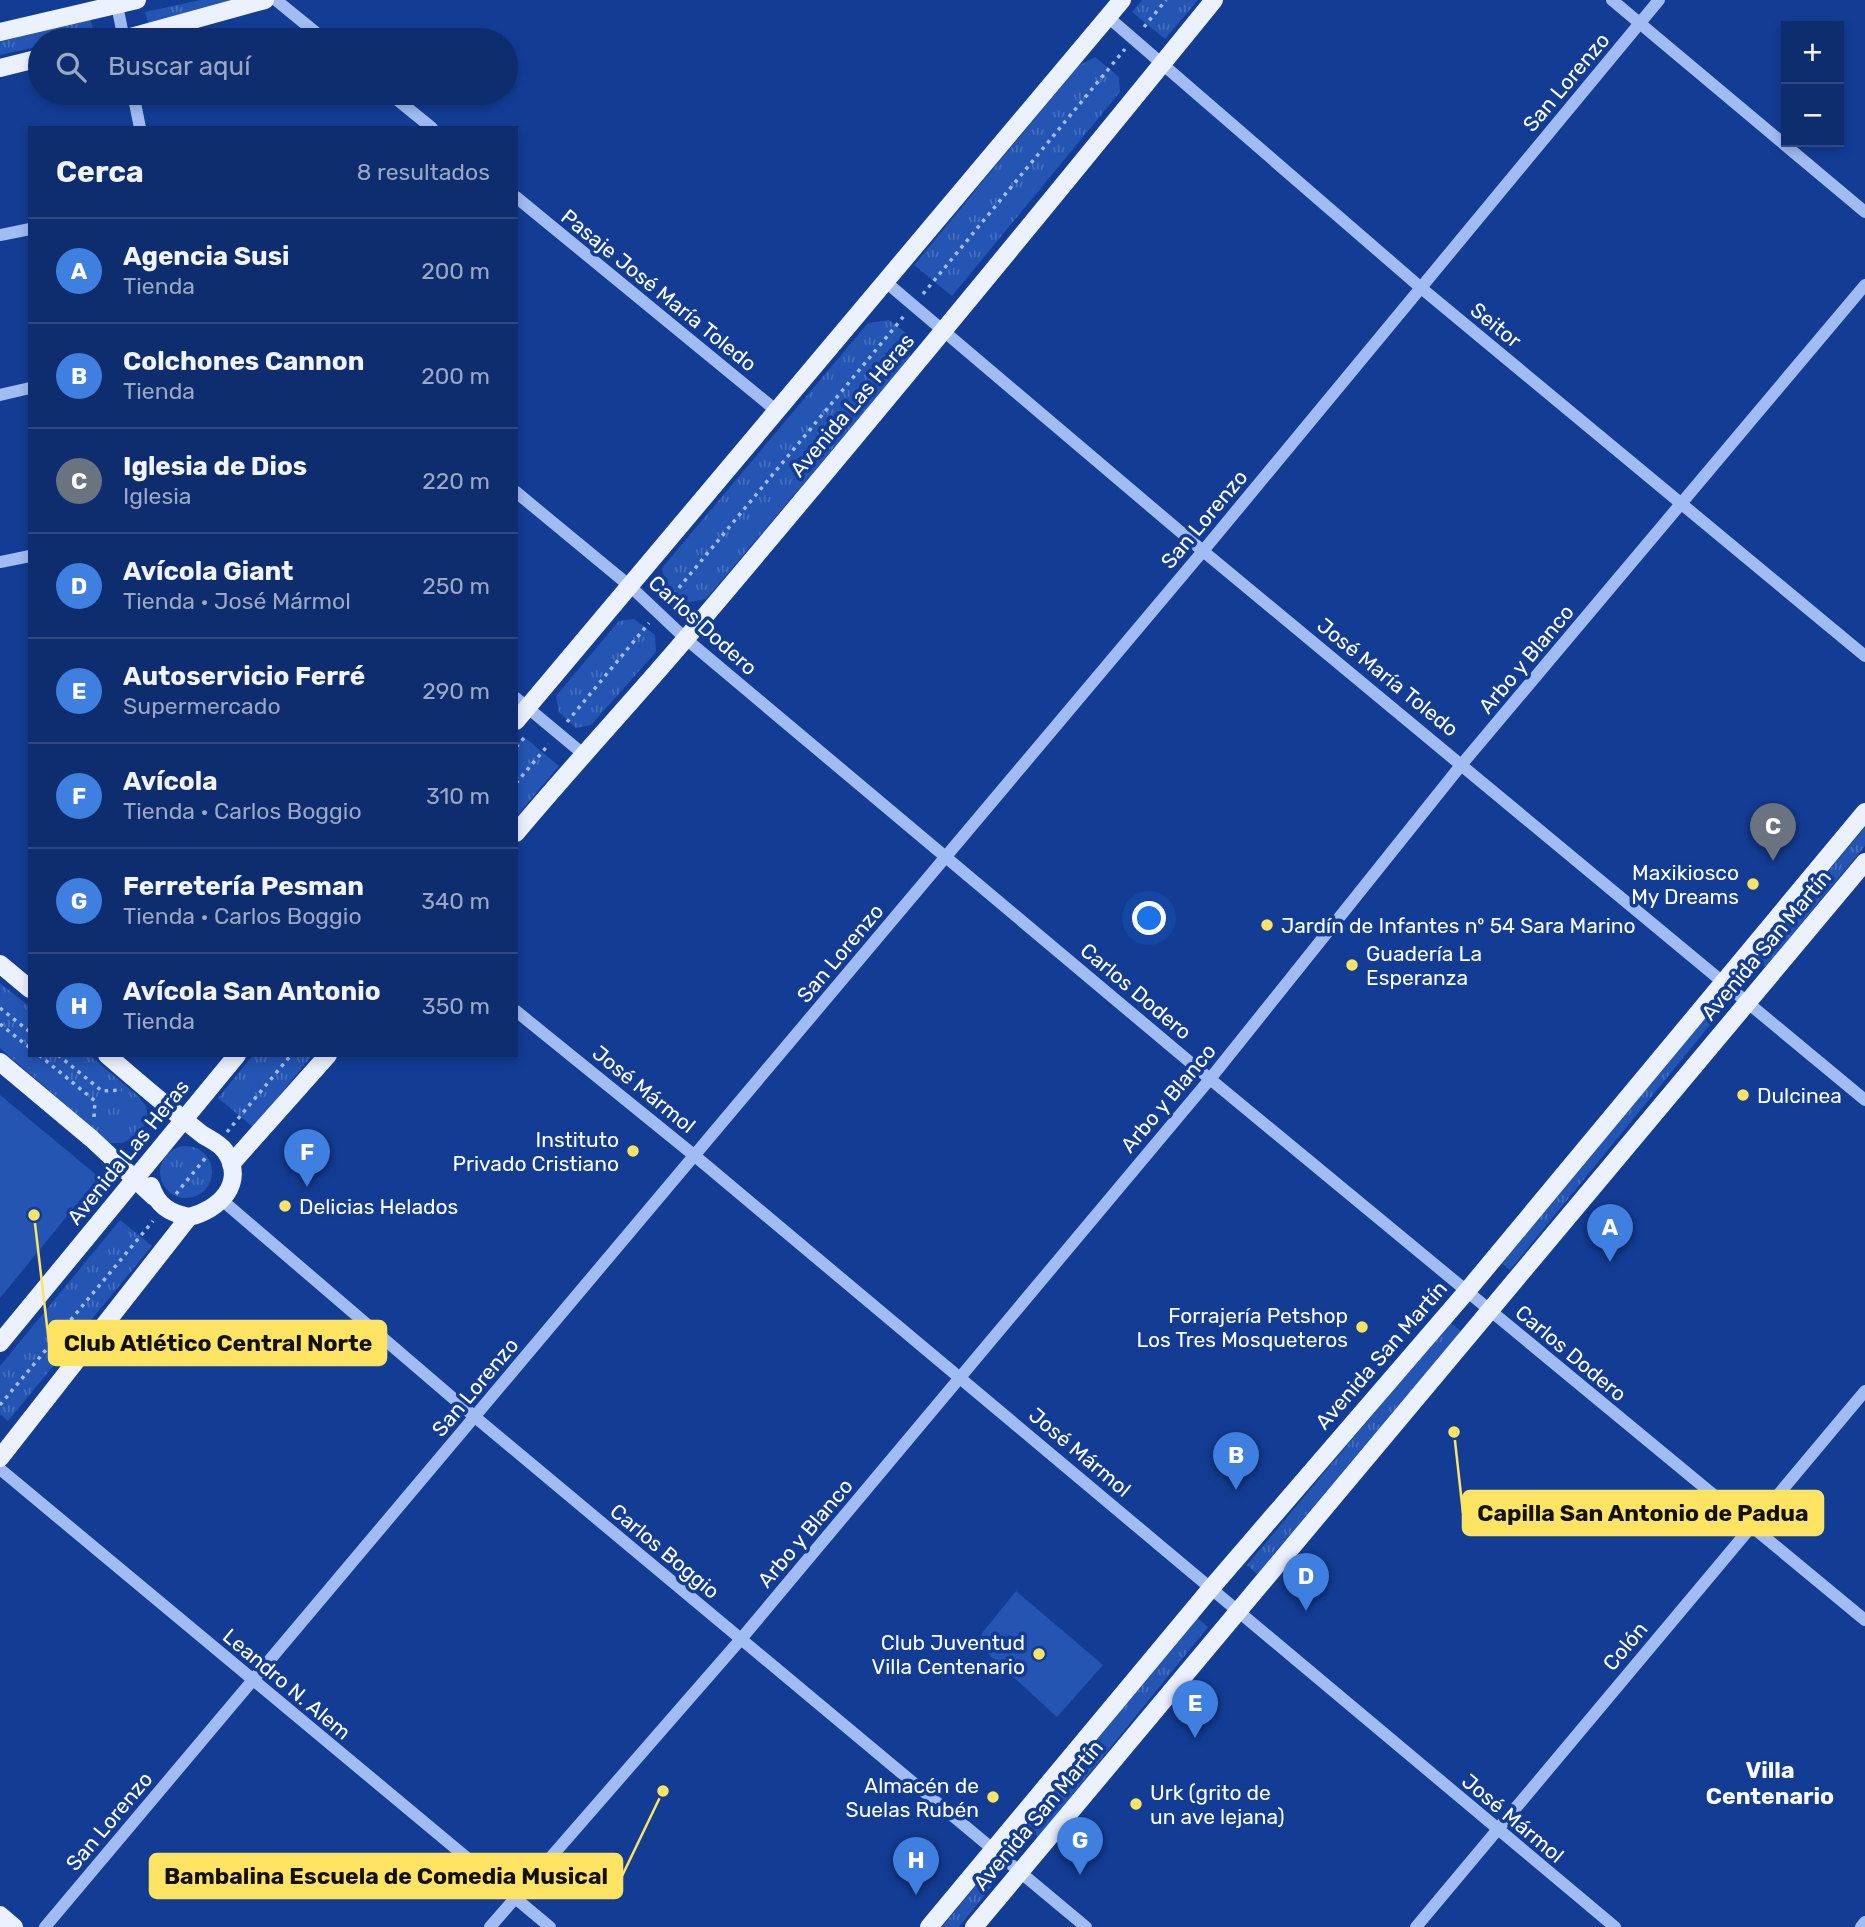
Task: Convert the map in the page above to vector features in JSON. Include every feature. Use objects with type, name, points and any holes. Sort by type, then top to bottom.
[{"type":"main road","points":[[0,32],[117,2],[137,0]]},
{"type":"main road","points":[[166,28],[265,0]]},
{"type":"main road","points":[[520,709],[631,587],[1122,0]]},
{"type":"main road","name":"Avenida Las Heras","points":[[518,831],[582,753],[686,639],[943,332],[1214,0]]},
{"type":"main road","points":[[0,68],[28,61]]},
{"type":"main road","name":"Avenida San Martín","points":[[929,1927],[1212,1587],[1467,1290],[1865,812]]},
{"type":"main road","name":"Avenida San Martín","points":[[975,1927],[1238,1609],[1865,862]]},
{"type":"main road","points":[[0,964],[28,987]]},
{"type":"main road","points":[[0,1062],[92,1139],[159,1202],[189,1217],[208,1213],[223,1201],[231,1184],[231,1164],[211,1139],[109,1057]]},
{"type":"main road","name":"Avenida Las Heras","points":[[0,1343],[235,1057]]},
{"type":"main road","points":[[231,1164],[326,1057]]},
{"type":"main road","points":[[167,1140],[185,1133],[211,1139]]},
{"type":"main road","points":[[151,1159],[148,1178],[159,1202]]},
{"type":"main road","points":[[0,1458],[189,1217]]},
{"type":"main road","points":[[0,1915],[15,1927]]},
{"type":"street","points":[[276,0],[310,28]]},
{"type":"street","points":[[1612,0],[1865,212]]},
{"type":"street","name":"San Lorenzo","points":[[45,1927],[1203,551],[1659,0]]},
{"type":"street","points":[[117,2],[121,28]]},
{"type":"street","name":"Seitor","points":[[1108,17],[1420,287],[1865,656]]},
{"type":"street","points":[[135,105],[140,126]]},
{"type":"street","points":[[404,105],[430,126]]},
{"type":"street","name":"Pasaje José María Toledo","points":[[518,199],[778,412]]},
{"type":"street","points":[[0,235],[28,229]]},
{"type":"street","name":"José María Toledo","points":[[887,283],[1203,551],[1865,1100]]},
{"type":"street","name":"Arbo y Blanco","points":[[490,1927],[741,1639],[1210,1079],[1462,764],[1865,285]]},
{"type":"street","points":[[0,395],[28,388]]},
{"type":"street","name":"Carlos Dodero","points":[[518,494],[631,587],[686,639],[1210,1079],[1865,1620]]},
{"type":"street","points":[[0,562],[28,555]]},
{"type":"street","points":[[520,709],[558,733],[582,753]]},
{"type":"street","name":"José Mármol","points":[[518,1013],[695,1156],[1212,1587],[1495,1830],[1615,1927]]},
{"type":"street","name":"Carlos Boggio","points":[[223,1201],[475,1417],[1086,1927]]},
{"type":"street","name":"Colón","points":[[1416,1927],[1865,1391]]},
{"type":"street","name":"Leandro N. Alem","points":[[0,1469],[550,1927]]},
{"type":"street","points":[[1861,1927],[1865,1922]]},
{"type":"path","points":[[518,781],[1166,0]]},
{"type":"path","points":[[0,1008],[28,1030]]},
{"type":"path","points":[[0,1024],[28,1046]]},
{"type":"path","points":[[41,1057],[95,1101],[92,1139]]},
{"type":"path","points":[[60,1057],[102,1091],[145,1087]]},
{"type":"path","points":[[0,1405],[211,1139],[289,1057]]},
{"type":"green space","points":[[200,0],[243,0],[149,25],[145,12]]},
{"type":"green space","points":[[1142,0],[1198,0],[1165,39],[1132,12]]},
{"type":"green space","points":[[90,17],[93,28],[45,28]]},
{"type":"green space","points":[[28,32],[28,49],[0,55],[0,39]]},
{"type":"green space","points":[[1095,57],[1119,77],[1120,92],[952,296],[914,265],[1078,66]]},
{"type":"green space","points":[[889,320],[910,336],[910,358],[706,599],[685,603],[666,588],[662,568],[868,323]]},
{"type":"green space","points":[[634,619],[655,635],[656,652],[591,725],[576,728],[559,712],[556,696],[619,621]]},
{"type":"green space","points":[[524,737],[559,766],[518,815],[518,744]]},
{"type":"green space","points":[[1865,827],[1865,846],[1765,967],[1755,959]]},
{"type":"green space","points":[[0,983],[28,1005],[28,1057],[91,1057],[137,1095],[146,1106],[148,1119],[137,1137],[122,1143],[110,1143],[0,1048]]},
{"type":"green space","points":[[1704,1012],[1714,1020],[1510,1270],[1500,1262]]},
{"type":"green space","points":[[251,1057],[311,1057],[253,1127],[218,1098]]},
{"type":"green space","points":[[0,1095],[99,1177],[0,1298]]},
{"type":"green space","points":[[186,1146],[196,1148],[204,1154],[210,1162],[210,1182],[204,1190],[196,1196],[186,1198],[176,1196],[168,1190],[162,1182],[160,1172],[162,1162],[168,1154],[176,1148]]},
{"type":"green space","points":[[120,1220],[152,1246],[8,1421],[0,1414],[0,1366]]},
{"type":"green space","points":[[1450,1322],[1461,1331],[1257,1574],[1247,1565]]},
{"type":"green space","name":"Club Juventud Villa Centenario","points":[[1016,1591],[1103,1665],[1057,1717],[975,1642]]},
{"type":"green space","points":[[1196,1617],[1208,1627],[1038,1837],[1026,1827]]},
{"type":"green space","points":[[982,1878],[992,1886],[959,1927],[942,1927]]},
{"type":"place","name":"Iglesia de Dios","points":[[1773,861]]},
{"type":"place","name":"Maxikiosco My Dreams","points":[[1753,884]]},
{"type":"place","name":"Jardín de Infantes nº 54 Sara Marino","points":[[1267,925]]},
{"type":"place","name":"Guadería La Esperanza","points":[[1352,965]]},
{"type":"place","name":"Dulcinea","points":[[1743,1095]]},
{"type":"place","name":"Instituto Privado Cristiano","points":[[633,1151]]},
{"type":"place","name":"Avícola","points":[[307,1187]]},
{"type":"place","name":"Delicias Helados","points":[[285,1206]]},
{"type":"place","name":"Club Atlético Central Norte","points":[[34,1215]]},
{"type":"place","name":"Agencia Susi","points":[[1610,1262]]},
{"type":"place","name":"Forrajería Petshop Los Tres Mosqueteros","points":[[1362,1327]]},
{"type":"place","name":"Capilla San Antonio de Padua","points":[[1454,1432]]},
{"type":"place","name":"Colchones Cannon","points":[[1236,1490]]},
{"type":"place","name":"Avícola Giant","points":[[1306,1611]]},
{"type":"place","name":"Club Juventud Villa Centenario","points":[[1039,1654]]},
{"type":"place","name":"Autoservicio Ferré","points":[[1195,1738]]},
{"type":"place","name":"Bambalina Escuela de Comedia Musical","points":[[663,1791]]},
{"type":"place","name":"Almacén de Suelas Rubén","points":[[993,1797]]},
{"type":"place","name":"Urk (grito de un ave lejana)","points":[[1136,1804]]},
{"type":"place","name":"Ferretería Pesman","points":[[1080,1875]]},
{"type":"place","name":"Avícola San Antonio","points":[[916,1895]]},
{"type":"district","name":"Villa Centenario","points":[[1770,1783]]}]
